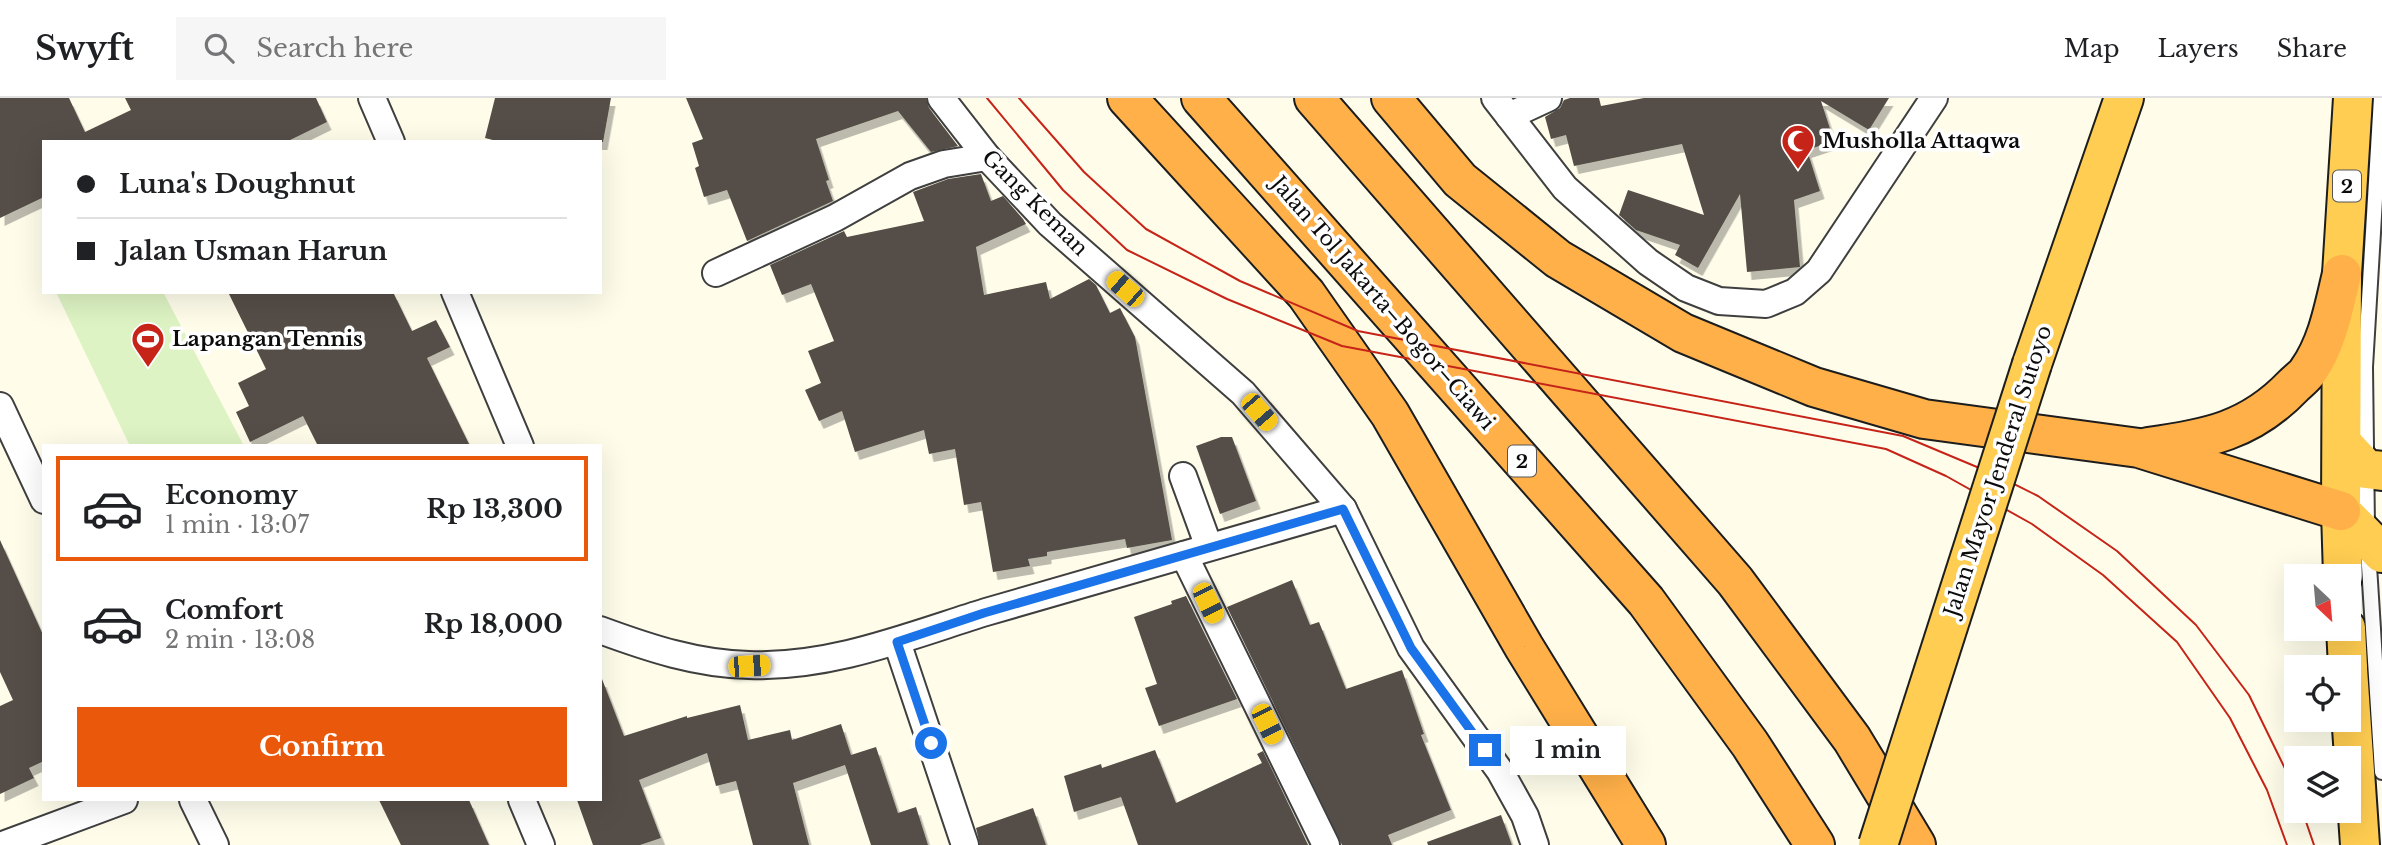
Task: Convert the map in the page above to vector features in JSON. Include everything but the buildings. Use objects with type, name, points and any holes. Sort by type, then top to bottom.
[{"type":"highway","points":[[1127,98],[1306,294],[1390,414],[1524,648],[1646,845]]},
{"type":"highway","name":"Jalan Tol Jakarta–Bogor–Ciawi","points":[[1201,98],[1646,601],[1750,744],[1815,845]]},
{"type":"highway","points":[[1314,98],[1735,581],[1852,739],[1916,845]]},
{"type":"highway","points":[[1391,98],[1460,180],[1558,259],[1683,333],[1814,387],[1924,419],[2139,448],[2341,511],[2375,545]]},
{"type":"highway","name":"Jalan Mayor Jenderal Sutoyo","points":[[1878,845],[2032,364],[2124,98]]},
{"type":"highway","name":"2","points":[[2343,564],[2341,511],[2363,461],[2342,274],[2353,98]]},
{"type":"highway","points":[[2139,448],[2194,441],[2238,428],[2277,404],[2308,371],[2328,330],[2342,274]]},
{"type":"highway","points":[[2352,732],[2360,845]]},
{"type":"street","points":[[372,98],[390,140]]},
{"type":"street","name":"Gang Keman","points":[[941,98],[987,157],[1050,224],[1243,393],[1343,509],[1411,648],[1500,771],[1525,816],[1535,845]]},
{"type":"street","points":[[1548,98],[1502,107],[1565,188],[1648,262],[1686,288],[1719,301],[1766,304],[1795,292],[1819,271],[1930,100]]},
{"type":"street","points":[[716,273],[835,218],[910,176],[944,164],[987,157]]},
{"type":"street","points":[[457,294],[519,444]]},
{"type":"street","points":[[0,406],[42,496]]},
{"type":"street","points":[[1183,476],[1196,551],[1326,845]]},
{"type":"street","points":[[602,631],[677,657],[749,666],[798,662],[897,642],[984,613],[1343,509]]},
{"type":"street","points":[[897,642],[965,845]]},
{"type":"street","points":[[3,845],[121,801]]},
{"type":"street","points":[[193,801],[215,845]]},
{"type":"street","points":[[522,801],[541,845]]},
{"type":"lane","points":[[2381,98],[2365,367],[2363,461],[2375,545],[2382,772]]},
{"type":"green space","name":"Lapangan Tennis","points":[[57,294],[164,294],[243,444],[129,444]]},
{"type":"tram line","points":[[987,98],[1063,190],[1127,250],[1227,299],[1342,346],[1886,449],[1946,476],[2032,524],[2103,575],[2177,642],[2230,718],[2267,790],[2287,845]]},
{"type":"tram line","points":[[1019,98],[1084,172],[1146,229],[1240,281],[1358,331],[1903,436],[1996,475],[2038,496],[2117,551],[2196,625],[2249,695],[2284,766]]},
{"type":"tram line","points":[[2306,823],[2314,845]]},
{"type":"place","name":"Musholla Attaqwa","points":[[1798,171]]},
{"type":"place","name":"Lapangan Tennis","points":[[148,369]]},
{"type":"route","points":[[931,743],[897,642],[984,613],[1343,509],[1411,648],[1485,750]]}]
